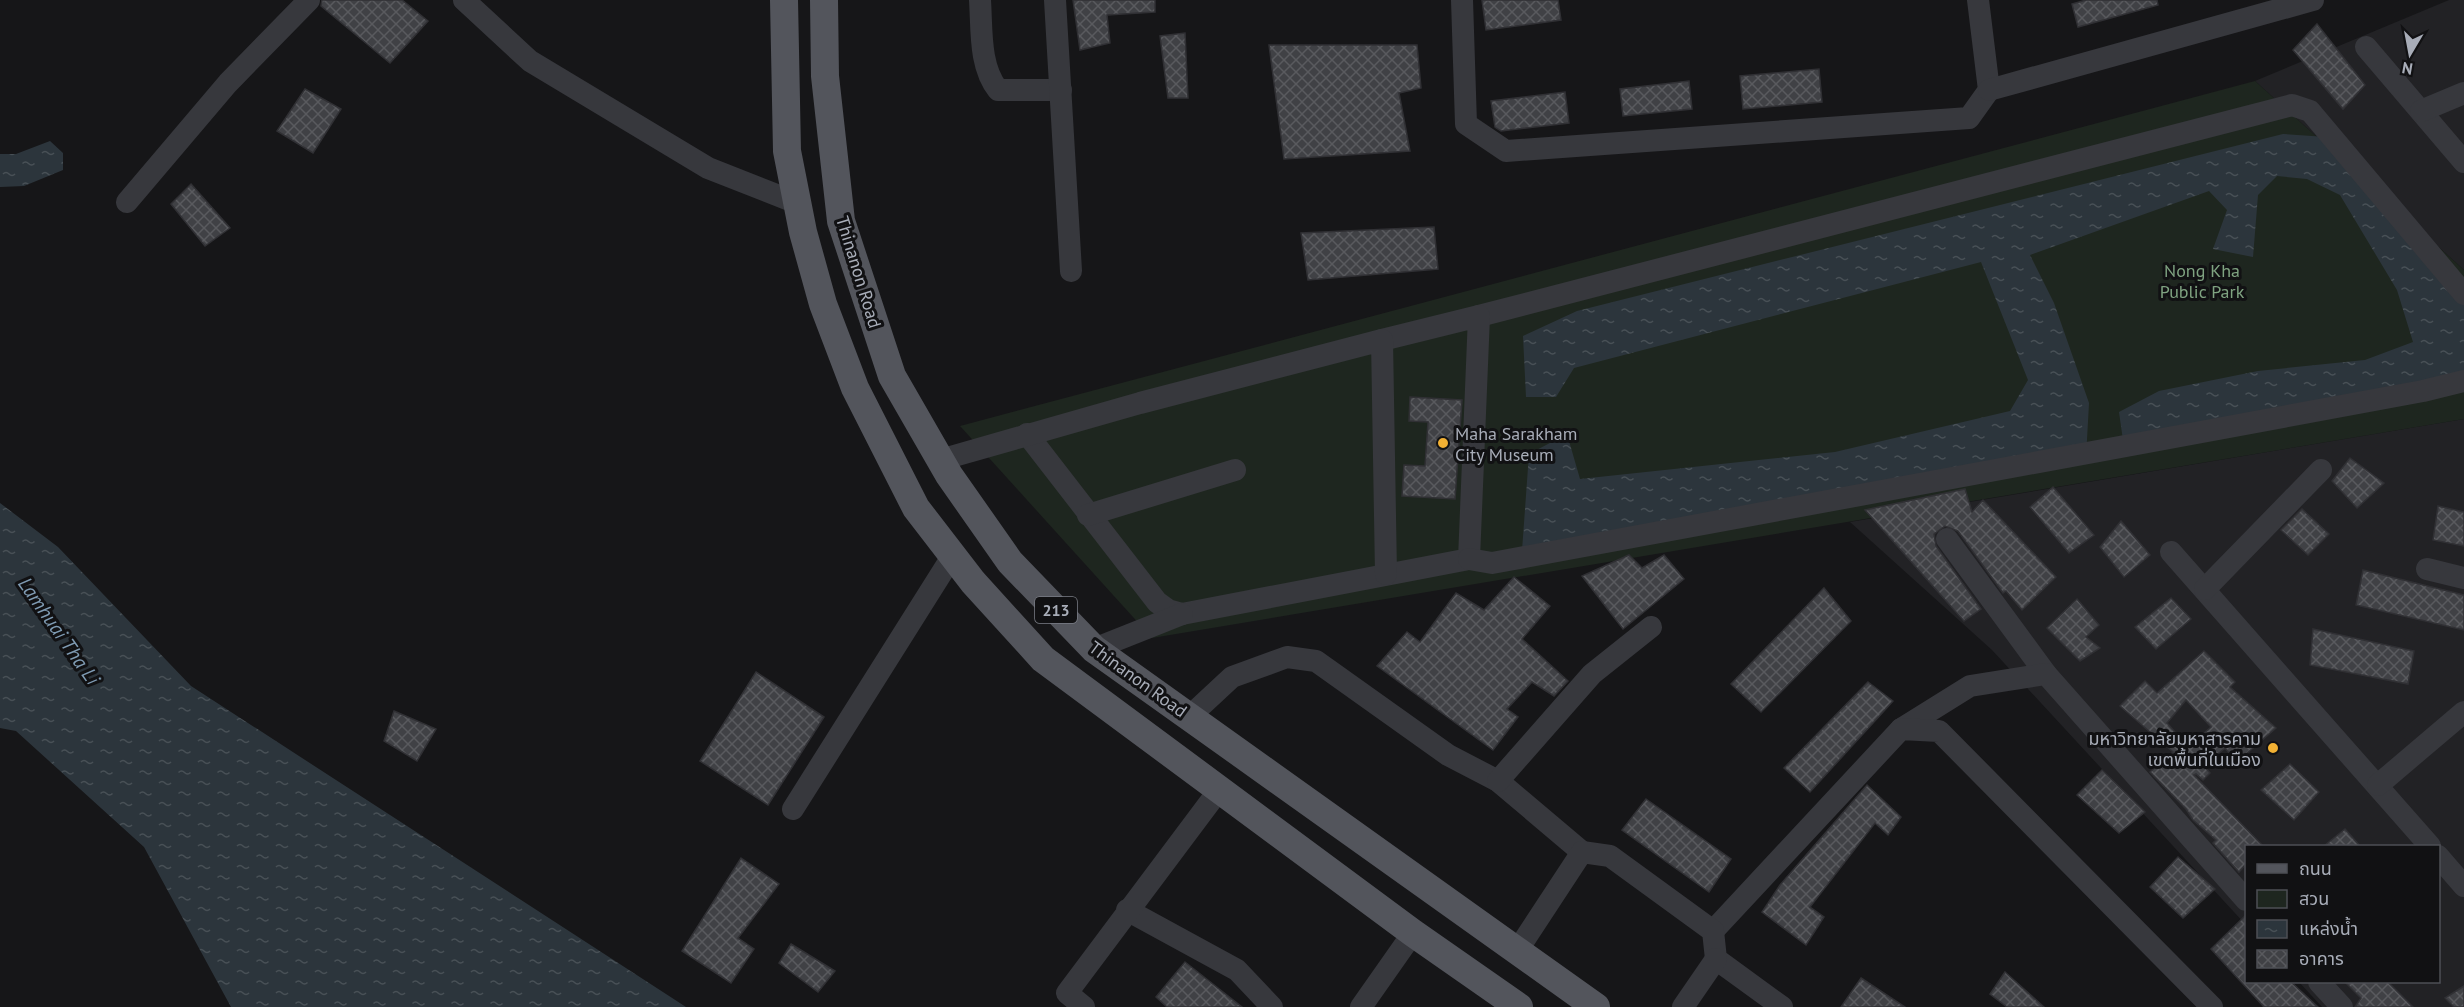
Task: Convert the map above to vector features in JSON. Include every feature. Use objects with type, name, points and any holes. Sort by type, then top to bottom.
[{"type":"main road","name":"213","points":[[784,0],[787,151],[797,203],[823,303],[855,388],[916,508],[953,555],[1043,659],[1413,933],[1519,1007]]},
{"type":"main road","name":"Thinanon Road","points":[[824,0],[825,76],[841,221],[892,375],[940,460],[1010,562],[1094,649],[1596,1007]]},
{"type":"street","points":[[127,202],[228,83],[309,0]]},
{"type":"street","points":[[464,0],[531,61],[708,168],[797,203]]},
{"type":"street","points":[[980,0],[985,63],[988,78],[998,90],[1061,90]]},
{"type":"street","points":[[1055,0],[1071,271]]},
{"type":"street","points":[[1462,0],[1466,124],[1506,151],[1969,118],[1989,90],[2313,0]]},
{"type":"street","points":[[1978,0],[1989,90]]},
{"type":"street","points":[[2366,47],[2464,162]]},
{"type":"street","points":[[2421,111],[2464,93]]},
{"type":"street","points":[[940,460],[1027,434],[1382,340],[2292,105],[2310,111],[2464,294]]},
{"type":"street","points":[[1468,559],[1479,316]]},
{"type":"street","points":[[1382,340],[1386,574]]},
{"type":"street","points":[[1094,649],[1182,614],[1386,574],[1468,559],[1492,563],[2423,391],[2464,381]]},
{"type":"street","points":[[1027,434],[1157,602],[1168,610],[1182,614]]},
{"type":"street","points":[[1088,515],[1235,470]]},
{"type":"street","points":[[2205,589],[2321,470]]},
{"type":"street","points":[[1947,539],[2046,674],[2245,898]]},
{"type":"street","points":[[2171,552],[2429,845]]},
{"type":"street","points":[[793,809],[953,555]]},
{"type":"street","points":[[2427,568],[2464,578]]},
{"type":"street","points":[[1498,781],[1592,674],[1651,627]]},
{"type":"street","points":[[1189,717],[1232,678],[1287,657],[1316,661],[1448,755],[1498,781],[1582,852],[1610,856],[1713,931],[1716,959],[1683,1007]]},
{"type":"street","points":[[1713,931],[1901,729],[1970,686],[2046,674]]},
{"type":"street","points":[[2378,785],[2464,712]]},
{"type":"street","points":[[1901,729],[1939,731],[2212,1007]]},
{"type":"street","points":[[1084,1007],[1066,993],[1219,790]]},
{"type":"street","points":[[1517,951],[1582,852]]},
{"type":"street","points":[[2440,857],[2464,886]]},
{"type":"street","points":[[1127,910],[1237,970],[1272,1007]]},
{"type":"street","points":[[1361,1007],[1413,933]]},
{"type":"street","points":[[1716,959],[1782,1007]]},
{"type":"street","points":[[2321,983],[2342,1007]]},
{"type":"shaded area","points":[[2449,0],[2464,0],[2464,270],[2255,81]]},
{"type":"shaded area","name":"มหาวิทยาลัยมหาสารคาม เขตพื้นที่ในเมือง","points":[[2464,419],[2464,1007],[2322,1007],[2300,983],[2440,983],[2440,845],[2245,845],[2245,924],[1992,650],[1850,522]]},
{"type":"green space","name":"Nong Kha Public Park","points":[[2255,81],[2464,270],[2464,419],[1152,638],[960,426]]},
{"type":"water","points":[[2283,134],[2326,137],[2464,298],[2464,383],[2124,447],[2119,412],[2159,391],[2258,371],[2365,360],[2413,342],[2397,290],[2340,195],[2307,179],[2277,176],[2258,195],[2253,257],[2213,249],[2227,210],[2209,191],[2030,255],[2054,303],[2089,403],[2086,457],[1522,551],[1529,454],[1567,434],[1580,479],[1835,452],[2010,411],[2028,380],[1981,262],[1574,368],[1556,397],[1526,397],[1523,336],[1577,311]]},
{"type":"water","points":[[50,141],[63,153],[63,170],[24,186],[0,187],[0,154],[16,154]]},
{"type":"water","name":"Lamhuai Tha Li","points":[[0,503],[58,547],[191,686],[686,1007],[231,1007],[144,847],[16,731],[0,728]]},
{"type":"building","points":[[322,0],[402,0],[428,21],[390,63],[321,6]]},
{"type":"building","points":[[1073,0],[1155,0],[1155,12],[1107,15],[1110,43],[1080,50]]},
{"type":"building","points":[[1482,0],[1558,0],[1561,20],[1486,30]]},
{"type":"building","points":[[2086,0],[2157,0],[2158,5],[2078,27],[2072,4]]},
{"type":"building","points":[[2317,24],[2365,85],[2343,109],[2293,50]]},
{"type":"building","points":[[1185,33],[1188,98],[1168,98],[1160,36]]},
{"type":"building","points":[[1269,45],[1417,45],[1421,88],[1399,93],[1410,151],[1284,159]]},
{"type":"building","points":[[1819,69],[1822,102],[1743,109],[1740,76]]},
{"type":"building","points":[[1689,81],[1692,109],[1623,116],[1620,89]]},
{"type":"building","points":[[305,89],[341,109],[313,153],[277,131]]},
{"type":"building","points":[[1565,92],[1569,123],[1501,131],[1495,127],[1491,101]]},
{"type":"building","points":[[191,184],[230,228],[205,246],[171,204]]},
{"type":"building","points":[[1434,227],[1438,269],[1308,280],[1301,233]]},
{"type":"building","name":"Maha Sarakham City Museum","points":[[1410,397],[1462,400],[1455,499],[1402,496],[1404,465],[1425,466],[1428,422],[1409,421]]},
{"type":"building","points":[[2350,458],[2384,483],[2357,508],[2332,481]]},
{"type":"building","points":[[2053,487],[2094,535],[2069,553],[2030,507]]},
{"type":"building","points":[[1965,489],[1972,512],[1983,500],[2056,577],[2022,610],[2006,591],[2003,593],[1958,531],[1945,526],[1934,534],[1936,546],[1981,609],[1964,621],[1865,510]]},
{"type":"building","points":[[2438,506],[2464,512],[2464,546],[2433,540]]},
{"type":"building","points":[[2302,509],[2329,534],[2308,555],[2281,530]]},
{"type":"building","points":[[2121,521],[2150,555],[2124,577],[2100,547]]},
{"type":"building","points":[[1629,555],[1642,568],[1664,555],[1684,579],[1623,629],[1582,576]]},
{"type":"building","points":[[2363,570],[2464,595],[2464,630],[2356,605]]},
{"type":"building","points":[[1514,577],[1550,606],[1522,639],[1568,681],[1554,696],[1532,682],[1507,709],[1518,717],[1493,750],[1377,666],[1407,632],[1420,642],[1456,593],[1484,610]]},
{"type":"building","points":[[1824,588],[1851,621],[1761,712],[1731,684]]},
{"type":"building","points":[[2171,598],[2191,619],[2156,649],[2135,627]]},
{"type":"building","points":[[2077,599],[2099,625],[2086,637],[2100,648],[2080,661],[2047,628]]},
{"type":"building","points":[[2313,629],[2414,651],[2408,684],[2310,665]]},
{"type":"building","points":[[2204,651],[2235,682],[2230,687],[2276,728],[2237,762],[2225,748],[2204,766],[2210,773],[2203,780],[2196,774],[2194,775],[2262,845],[2245,845],[2245,865],[2239,872],[2213,843],[2216,840],[2193,820],[2186,809],[2150,772],[2173,752],[2120,706],[2145,681],[2157,693]],"holes":[[[2186,700],[2211,727],[2188,747],[2167,723]]]},
{"type":"building","points":[[756,672],[824,717],[768,805],[700,761]]},
{"type":"building","points":[[1868,682],[1893,701],[1810,792],[1784,768]]},
{"type":"building","points":[[394,711],[436,729],[417,761],[384,741]]},
{"type":"building","points":[[2290,764],[2319,792],[2294,820],[2261,790]]},
{"type":"building","points":[[2102,770],[2145,812],[2119,833],[2077,795]]},
{"type":"building","points":[[1867,785],[1901,817],[1888,835],[1875,823],[1810,907],[1824,917],[1806,945],[1762,912],[1780,885]]},
{"type":"building","points":[[1646,799],[1731,859],[1709,892],[1622,830]]},
{"type":"building","points":[[2345,829],[2359,845],[2325,845]]},
{"type":"building","points":[[2178,857],[2215,889],[2183,918],[2150,887]]},
{"type":"building","points":[[741,858],[779,884],[738,938],[754,949],[731,983],[682,951]]},
{"type":"building","points":[[2245,916],[2245,983],[2292,983],[2318,1007],[2264,1007],[2211,949]]},
{"type":"building","points":[[791,944],[835,971],[818,992],[779,963]]},
{"type":"building","points":[[1185,962],[1242,1007],[1167,1007],[1156,997]]},
{"type":"building","points":[[2005,972],[2044,1007],[2007,1007],[1990,994]]},
{"type":"building","points":[[1861,978],[1905,1007],[1841,1007]]},
{"type":"building","points":[[2346,983],[2389,983],[2413,1007],[2355,1007],[2361,998]]},
{"type":"building","points":[[2464,986],[2464,1007],[2454,1007],[2445,998]]},
{"type":"place","name":"Maha Sarakham City Museum","points":[[1443,443]]},
{"type":"place","name":"มหาวิทยาลัยมหาสารคาม เขตพื้นที่ในเมือง","points":[[2273,748]]}]
